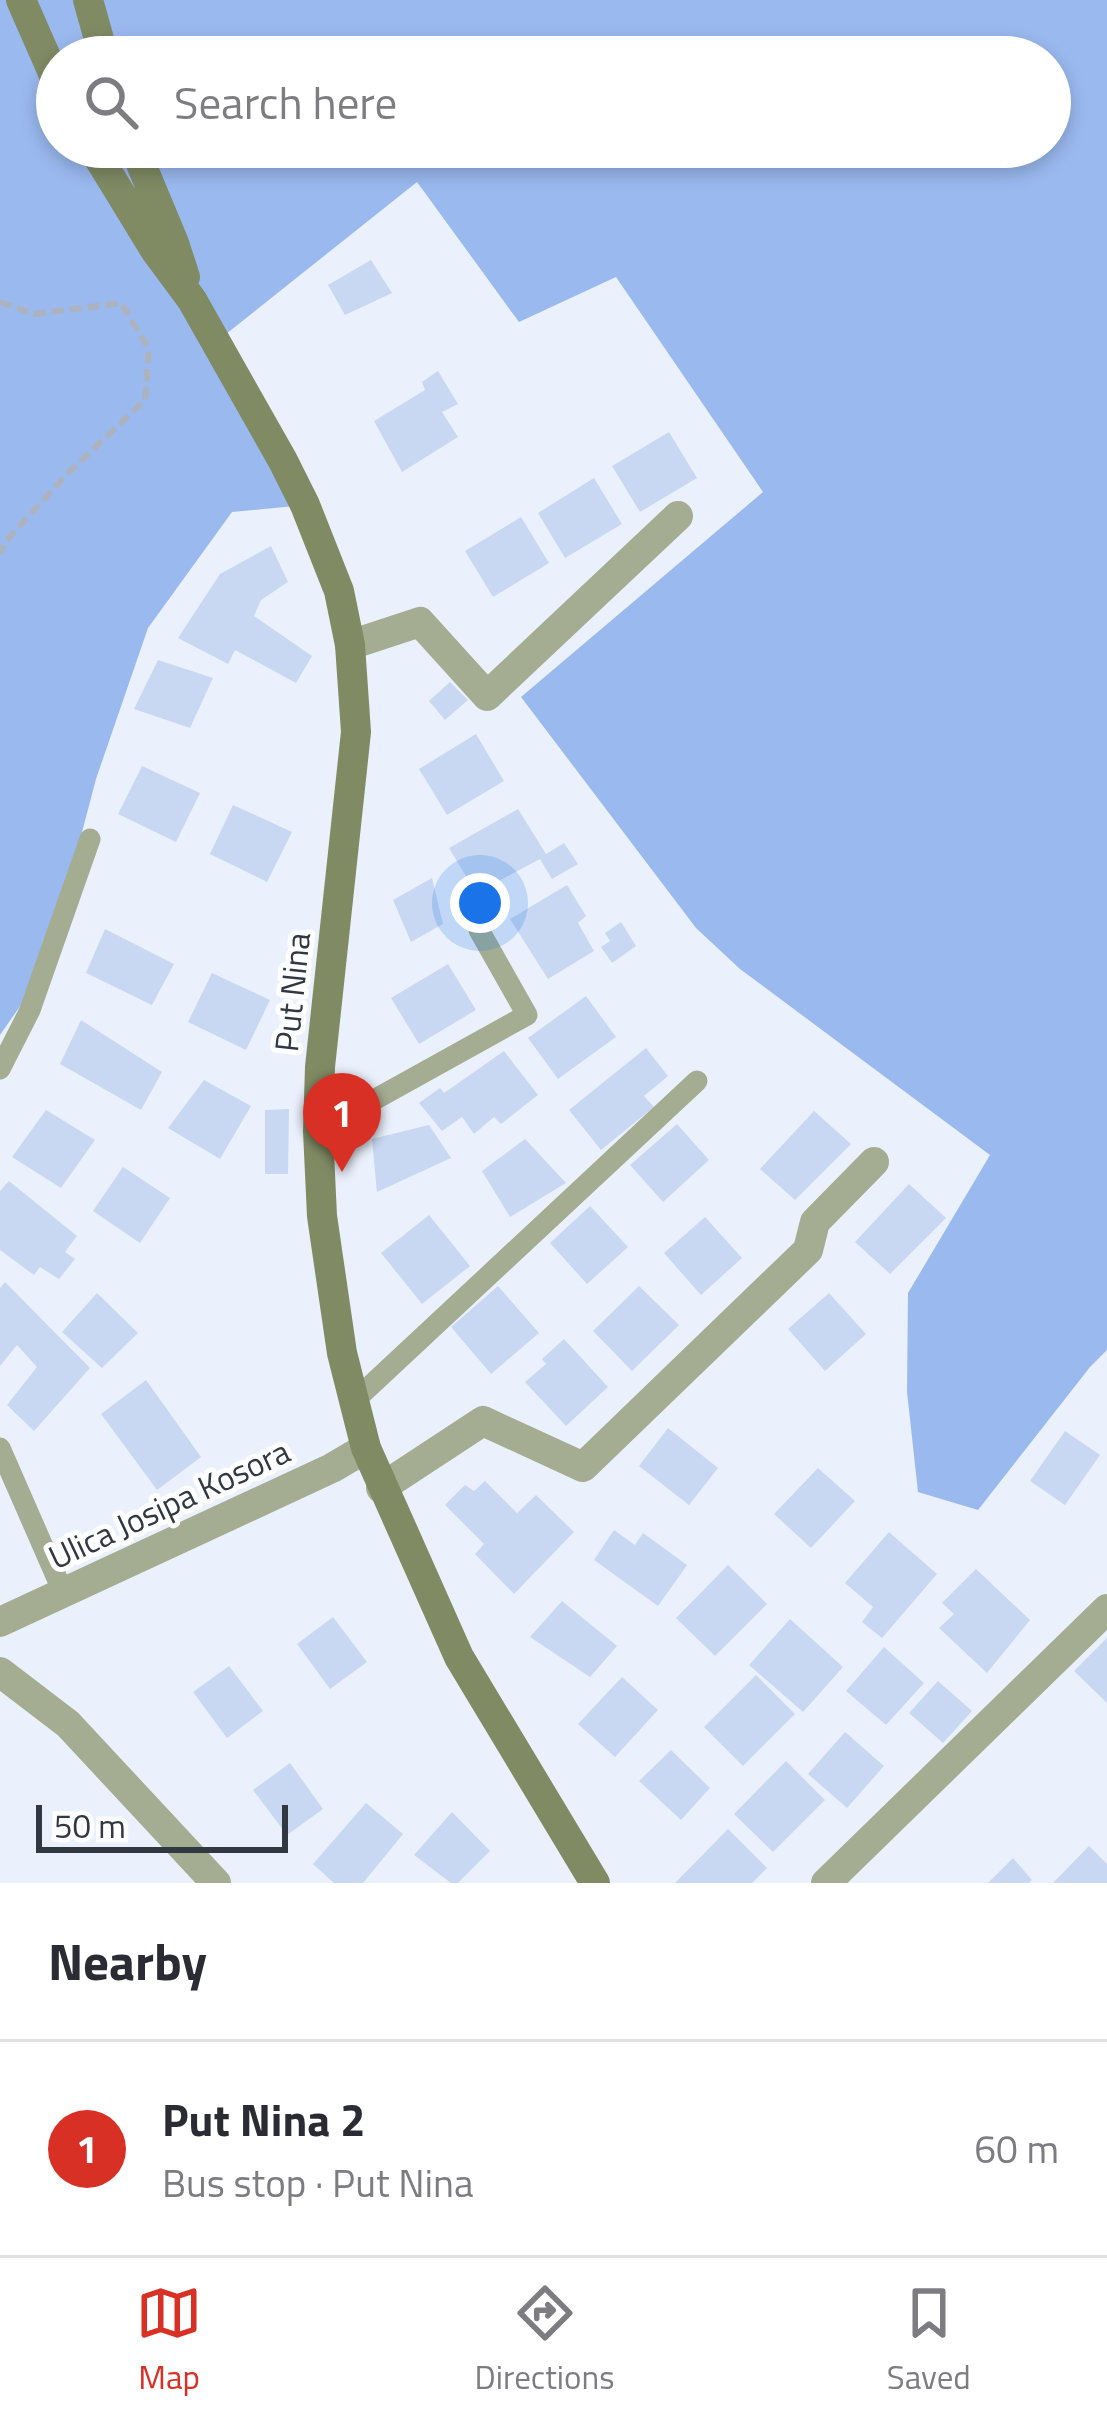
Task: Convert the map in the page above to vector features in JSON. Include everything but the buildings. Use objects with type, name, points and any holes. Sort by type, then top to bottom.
[{"type":"main road","points":[[21,0],[37,36]]},
{"type":"main road","points":[[88,0],[98,36]]},
{"type":"main road","name":"Put Nina","points":[[105,168],[154,250],[192,300],[305,506],[339,591],[350,645],[356,732],[317,1131],[322,1216],[342,1353],[381,1488],[459,1657],[595,1883]]},
{"type":"main road","name":"Put Nina","points":[[143,168],[192,300]]},
{"type":"street","points":[[350,645],[420,622],[487,696],[678,515]]},
{"type":"street","points":[[381,1488],[482,1421],[583,1467],[808,1250],[815,1222],[874,1162]]},
{"type":"street","name":"Ulica Josipa Kosora","points":[[0,1622],[366,1448]]},
{"type":"street","points":[[826,1883],[1107,1609]]},
{"type":"street","points":[[0,1672],[68,1724],[216,1883]]},
{"type":"lane","points":[[0,1069],[30,1010],[90,839]]},
{"type":"lane","points":[[317,1131],[526,1015],[479,930]]},
{"type":"lane","points":[[354,1401],[697,1082]]},
{"type":"lane","points":[[0,1448],[63,1592]]},
{"type":"path","points":[[0,302],[34,314],[121,303],[149,349],[145,400],[69,472],[4,543],[0,554]]},
{"type":"shaded area","points":[[0,0],[1107,0],[1107,1350],[978,1510],[918,1492],[907,1392],[908,1293],[990,1155],[740,969],[696,928],[521,697],[763,492],[616,277],[519,322],[417,182],[216,342],[305,505],[232,512],[148,628],[96,779],[46,969],[0,1035]]},
{"type":"place","name":"Put Nina 2","points":[[342,1172]]}]
